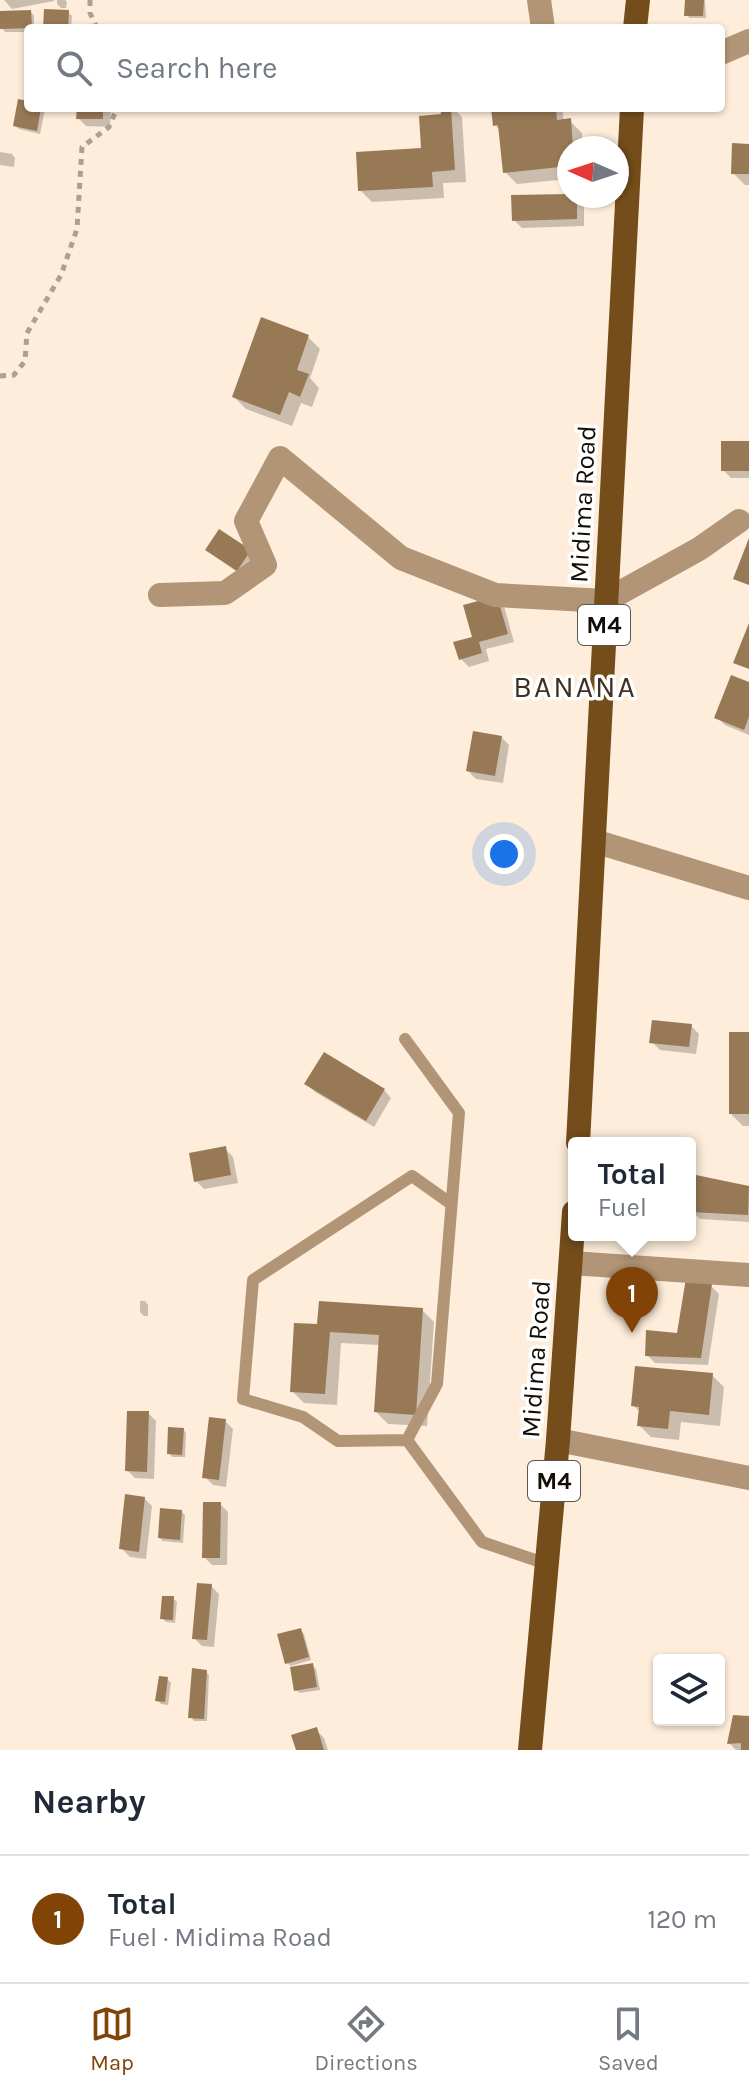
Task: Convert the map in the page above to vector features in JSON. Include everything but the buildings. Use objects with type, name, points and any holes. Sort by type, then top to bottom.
[{"type":"main road","points":[[635,24],[638,0]]},
{"type":"main road","name":"Midima Road","points":[[578,1137],[632,112]]},
{"type":"main road","name":"Midima Road","points":[[530,1750],[572,1241]]},
{"type":"street","points":[[539,0],[542,24]]},
{"type":"street","points":[[725,51],[749,41]]},
{"type":"street","points":[[160,595],[225,593],[265,565],[246,521],[280,458],[401,558],[495,595],[605,601],[699,549],[739,521]]},
{"type":"street","points":[[594,841],[749,888]]},
{"type":"street","points":[[571,1263],[749,1275]]},
{"type":"street","points":[[558,1440],[749,1478]]},
{"type":"lane","points":[[405,1039],[459,1113],[437,1384],[407,1440]]},
{"type":"lane","points":[[407,1440],[338,1441],[303,1417],[243,1399],[253,1280],[412,1176],[450,1203]]},
{"type":"lane","points":[[407,1440],[482,1542],[547,1564]]},
{"type":"path","points":[[90,0],[90,13],[95,24]]},
{"type":"path","points":[[0,376],[14,375],[25,361],[27,333],[61,275],[77,229],[82,147],[109,127],[115,112]]},
{"type":"place","name":"Total","points":[[632,1333]]},
{"type":"district","name":"BANANA","points":[[575,687]]}]
